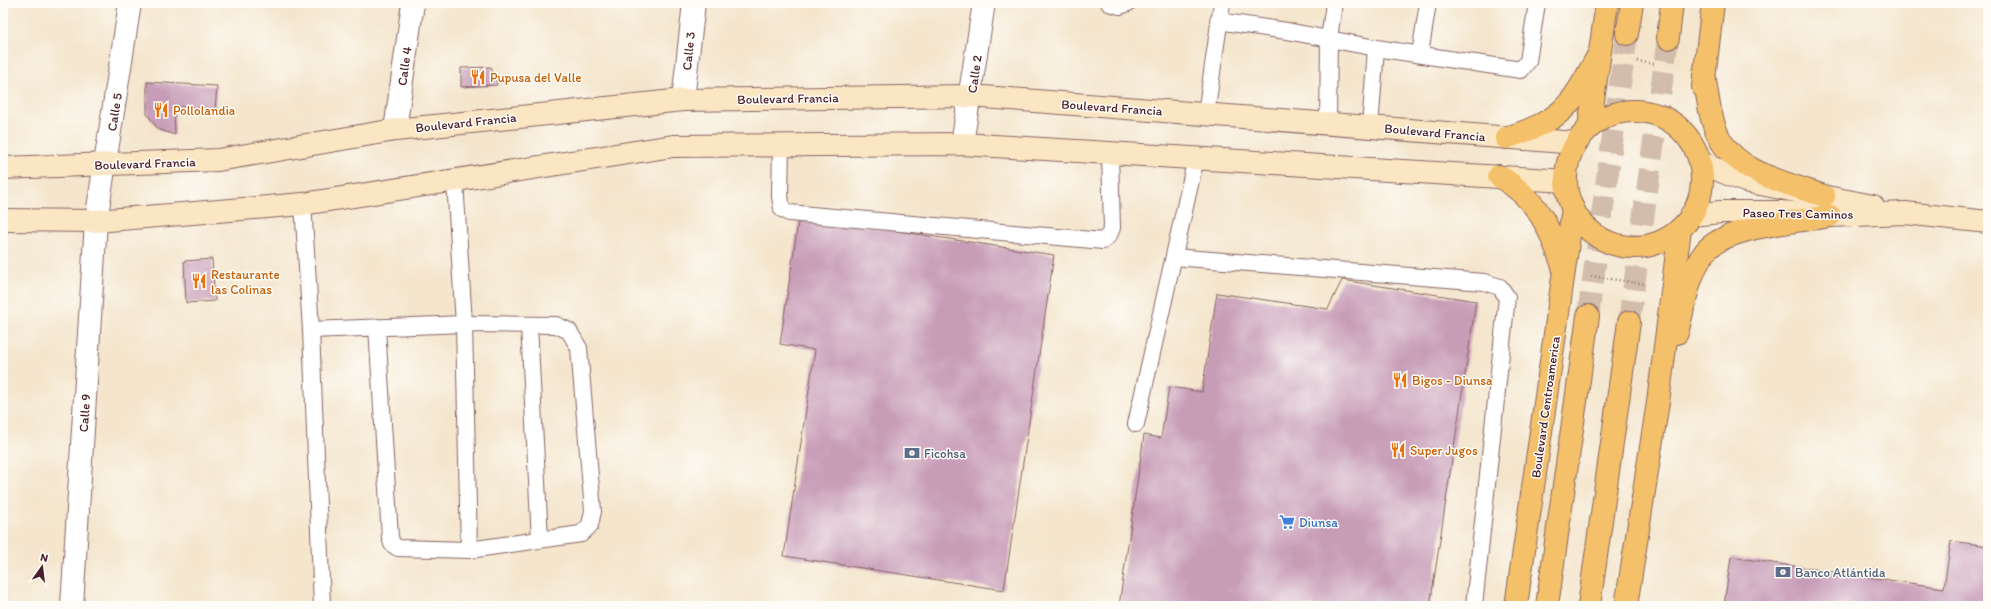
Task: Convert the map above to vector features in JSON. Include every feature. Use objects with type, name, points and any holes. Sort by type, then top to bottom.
[{"type":"main road","points":[[1607,3],[1599,54],[1583,135],[1567,167],[1566,181],[1573,208],[1585,225],[1602,238],[1622,245],[1642,246],[1663,241],[1686,222]]},
{"type":"main road","points":[[1628,34],[1632,3]]},
{"type":"main road","points":[[1668,38],[1672,3]]},
{"type":"main road","points":[[1626,606],[1658,402],[1671,287],[1686,222],[1702,190],[1698,156],[1704,73],[1713,3]]},
{"type":"main road","points":[[1506,138],[1545,124],[1561,113],[1575,97],[1599,54]]},
{"type":"main road","points":[[1704,73],[1710,111],[1716,132],[1729,152],[1744,164],[1827,206]]},
{"type":"main road","points":[[1583,135],[1606,116],[1626,111],[1648,112],[1667,119],[1683,132],[1698,156]]},
{"type":"main road","points":[[1499,176],[1525,194],[1541,214],[1551,235],[1565,272]]},
{"type":"main road","points":[[1658,402],[1696,268],[1711,246],[1724,237],[1737,232],[1827,206]]},
{"type":"main road","name":"Boulevard Centroamerica","points":[[1516,606],[1573,208]]},
{"type":"main road","points":[[1547,606],[1588,316]]},
{"type":"main road","points":[[1590,606],[1629,322]]},
{"type":"street","name":"Calle 5","points":[[96,220],[106,164],[130,3]]},
{"type":"street","name":"Calle 4","points":[[395,130],[413,3]]},
{"type":"street","name":"Calle 3","points":[[683,100],[694,3]]},
{"type":"street","name":"Calle 2","points":[[962,144],[971,96],[984,3]]},
{"type":"street","name":"Boulevard Francia","points":[[3,168],[218,160],[395,130],[683,100],[971,96],[1370,126],[1506,138],[1583,135]]},
{"type":"street","points":[[3,220],[96,220],[303,204],[673,146],[962,144],[1566,181]]},
{"type":"street","name":"Paseo Tres Caminos","points":[[1698,156],[1746,182],[1782,190],[1827,206]]},
{"type":"street","name":"Paseo Tres Caminos","points":[[1686,222],[1734,212],[1781,212],[1827,206],[1988,222]]},
{"type":"street","name":"Calle 9","points":[[72,606],[96,220]]},
{"type":"lane","points":[[1109,3],[1120,6],[1128,3]]},
{"type":"lane","points":[[1206,114],[1218,21],[1222,3]]},
{"type":"lane","points":[[1328,123],[1329,39],[1334,3]]},
{"type":"lane","points":[[1420,54],[1428,3]]},
{"type":"lane","points":[[1218,21],[1287,31],[1376,48],[1521,70],[1528,61],[1537,3]]},
{"type":"lane","points":[[1370,126],[1376,48]]},
{"type":"lane","points":[[781,145],[780,196],[782,209],[789,213],[1104,241],[1112,228],[1110,153]]},
{"type":"lane","points":[[1136,424],[1196,158]]},
{"type":"lane","points":[[455,181],[464,324],[469,550]]},
{"type":"lane","points":[[303,204],[311,330],[322,606]]},
{"type":"lane","points":[[1174,257],[1484,282],[1500,287],[1507,297],[1474,606]]},
{"type":"lane","points":[[311,330],[377,327],[464,324],[556,325],[569,331],[579,348],[593,511],[590,525],[581,534],[469,550],[398,548],[392,544],[390,537],[377,327]]},
{"type":"lane","points":[[529,325],[540,540]]},
{"type":"path","points":[[1599,54],[1659,65]]},
{"type":"path","points":[[1565,272],[1671,287]]},
{"type":"building","name":"Pupusa del Valle","points":[[491,67],[497,85],[461,87],[461,68]]},
{"type":"building","points":[[147,82],[217,86],[215,110],[174,106],[175,135],[158,129],[147,114]]},
{"type":"building","name":"Ficohsa","points":[[799,216],[1054,255],[1004,590],[784,556],[815,350],[780,344]]},
{"type":"building","name":"Restaurante las Colinas","points":[[212,259],[215,301],[186,303],[184,261]]},
{"type":"building","name":"Diunsa","points":[[1342,280],[1476,301],[1430,606],[1119,606],[1144,435],[1161,438],[1169,387],[1202,392],[1217,293],[1328,309]]},
{"type":"building","name":"Banco Atlántida","points":[[1951,541],[1988,546],[1988,606],[1724,606],[1731,557],[1944,588]]},
{"type":"tunnel","points":[[1588,316],[1627,34]]},
{"type":"tunnel","points":[[1629,322],[1668,38]]},
{"type":"place","name":"Pupusa del Valle","points":[[478,77]]},
{"type":"place","name":"Pollolandia","points":[[161,110]]},
{"type":"place","name":"Restaurante las Colinas","points":[[199,281]]},
{"type":"place","name":"Bigos - Diunsa","points":[[1400,380]]},
{"type":"place","name":"Super Jugos","points":[[1398,450]]},
{"type":"place","name":"Ficohsa","points":[[912,453]]},
{"type":"place","name":"Diunsa","points":[[1287,522]]},
{"type":"place","name":"Banco Atlántida","points":[[1783,572]]}]
